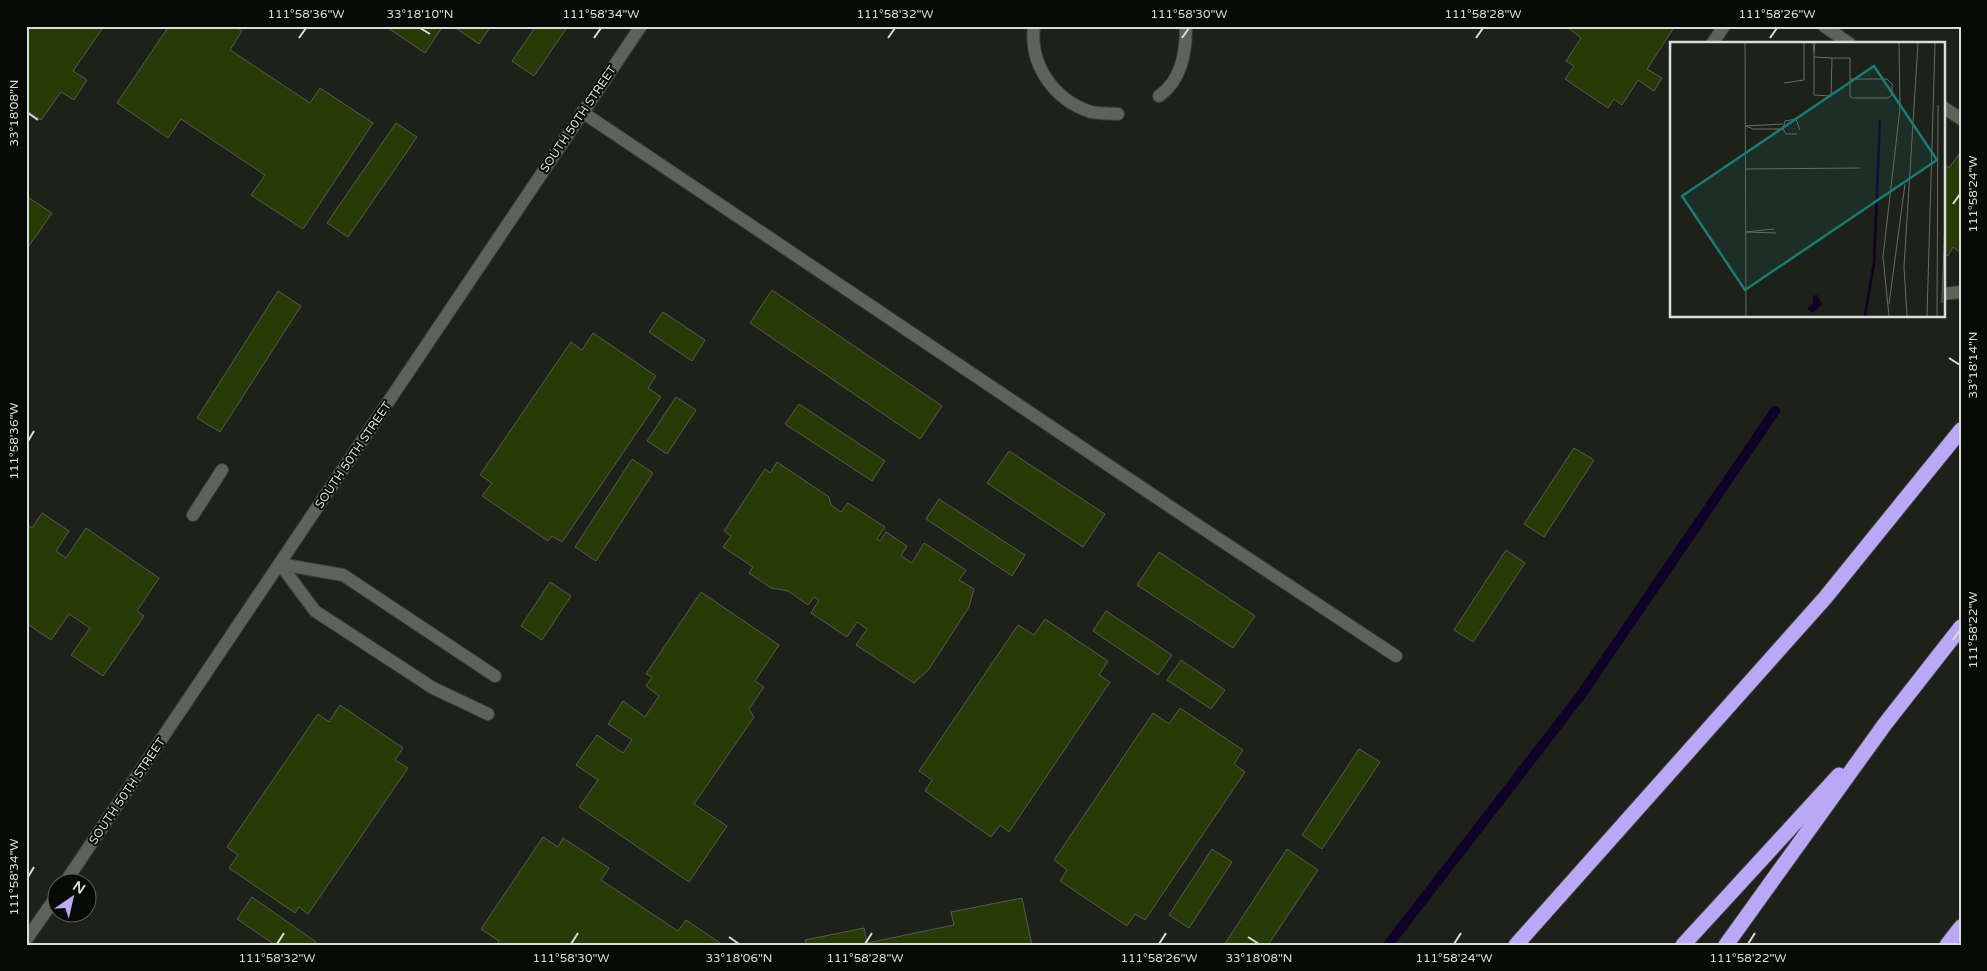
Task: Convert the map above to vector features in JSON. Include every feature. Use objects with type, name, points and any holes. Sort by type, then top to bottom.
[{"type":"highway","points":[[1516,945],[1818,606],[1961,430]]},
{"type":"highway","points":[[1726,945],[1885,724],[1961,628]]},
{"type":"highway","points":[[1683,945],[1885,724]]},
{"type":"highway","points":[[1947,945],[1961,927]]},
{"type":"street","name":"SOUTH 50TH STREET","points":[[71,874],[641,26]]},
{"type":"street","points":[[1034,26],[1033,38],[1038,63],[1050,85],[1069,102],[1093,112],[1118,114]]},
{"type":"street","points":[[1159,96],[1179,72],[1186,48],[1186,26]]},
{"type":"street","points":[[1713,42],[1724,26]]},
{"type":"street","points":[[1824,26],[1847,42]]},
{"type":"street","points":[[1944,108],[1961,119]]},
{"type":"street","points":[[582,112],[1396,656]]},
{"type":"street","points":[[1944,294],[1961,292]]},
{"type":"street","points":[[193,515],[222,470]]},
{"type":"street","points":[[280,564],[343,575],[495,676]]},
{"type":"street","points":[[280,564],[315,611],[433,688],[488,714]]},
{"type":"street","points":[[26,940],[48,908]]},
{"type":"building","points":[[26,26],[104,26],[73,71],[87,80],[74,100],[61,92],[41,120],[26,110]]},
{"type":"building","points":[[169,26],[235,26],[242,31],[230,50],[310,103],[320,88],[373,123],[303,229],[251,195],[265,175],[181,119],[168,138],[117,103]]},
{"type":"building","points":[[385,26],[443,26],[425,53]]},
{"type":"building","points":[[459,26],[491,26],[479,44],[457,29]]},
{"type":"building","points":[[536,26],[568,26],[534,76],[512,61]]},
{"type":"building","points":[[1566,26],[1675,26],[1647,69],[1662,78],[1654,91],[1638,80],[1622,105],[1614,99],[1608,108],[1565,79],[1574,66],[1566,61],[1581,38]]},
{"type":"building","points":[[396,123],[417,137],[348,237],[327,223]]},
{"type":"building","points":[[1959,154],[1961,253],[1953,247],[1948,256],[1944,254],[1944,165],[1949,168]]},
{"type":"building","points":[[26,196],[52,213],[26,250]]},
{"type":"building","points":[[772,290],[942,406],[920,439],[750,323]]},
{"type":"building","points":[[278,291],[301,306],[220,432],[197,418]]},
{"type":"building","points":[[663,312],[705,340],[692,361],[649,332]]},
{"type":"building","points":[[593,333],[656,376],[648,388],[661,397],[562,542],[552,536],[548,541],[482,496],[492,483],[480,475],[571,342],[582,350]]},
{"type":"building","points":[[676,397],[696,410],[667,454],[647,441]]},
{"type":"building","points":[[799,404],[885,461],[872,481],[785,424]]},
{"type":"building","points":[[1574,448],[1594,460],[1544,537],[1524,524]]},
{"type":"building","points":[[1009,451],[1105,514],[1083,547],[987,483]]},
{"type":"building","points":[[632,459],[653,473],[596,561],[575,547]]},
{"type":"building","points":[[777,462],[829,497],[831,505],[841,512],[848,503],[885,527],[877,539],[880,541],[886,532],[907,546],[901,556],[912,563],[924,543],[966,570],[959,580],[974,589],[969,607],[929,669],[914,683],[856,645],[867,629],[857,622],[847,637],[811,613],[819,600],[814,597],[808,605],[788,591],[771,588],[749,573],[753,567],[723,547],[731,536],[724,531],[765,469],[770,473]]},
{"type":"building","points":[[939,499],[1025,555],[1012,576],[926,519]]},
{"type":"building","points":[[42,513],[69,531],[56,551],[66,558],[86,528],[159,578],[137,611],[144,616],[103,676],[71,655],[90,628],[69,614],[51,640],[26,623],[26,524],[32,528]]},
{"type":"building","points":[[1506,550],[1525,563],[1473,642],[1454,630]]},
{"type":"building","points":[[1159,552],[1255,616],[1233,648],[1137,585]]},
{"type":"building","points":[[550,582],[571,596],[542,640],[521,626]]},
{"type":"building","points":[[701,592],[779,645],[755,681],[764,687],[749,709],[754,717],[694,804],[727,826],[689,882],[579,807],[598,780],[576,765],[597,735],[623,753],[632,740],[608,724],[623,701],[645,717],[659,696],[646,686],[652,677],[646,674]]},
{"type":"building","points":[[1106,611],[1172,655],[1158,675],[1093,631]]},
{"type":"building","points":[[1045,619],[1108,661],[1099,675],[1110,682],[1009,832],[1000,825],[991,837],[925,791],[932,780],[919,771],[1018,625],[1034,635]]},
{"type":"building","points":[[1181,660],[1225,690],[1211,709],[1167,680]]},
{"type":"building","points":[[340,705],[403,748],[395,760],[408,768],[308,914],[299,907],[295,913],[229,868],[238,855],[227,847],[318,714],[329,722]]},
{"type":"building","points":[[1180,708],[1243,750],[1234,764],[1245,772],[1145,920],[1135,914],[1127,926],[1060,881],[1067,870],[1054,860],[1153,713],[1169,724]]},
{"type":"building","points":[[1359,749],[1380,762],[1322,849],[1302,835]]},
{"type":"building","points":[[543,837],[558,847],[563,838],[609,868],[601,880],[678,931],[686,920],[723,945],[496,945],[499,941],[481,929]]},
{"type":"building","points":[[1212,849],[1232,862],[1189,928],[1169,915]]},
{"type":"building","points":[[1287,849],[1318,870],[1268,945],[1224,945]]},
{"type":"building","points":[[252,897],[316,942],[314,945],[275,945],[237,919]]},
{"type":"building","points":[[1022,898],[1032,945],[806,945],[805,940],[864,928],[867,943],[954,925],[951,912]]},
{"type":"waterway","points":[[1388,945],[1581,695],[1775,411]]}]
